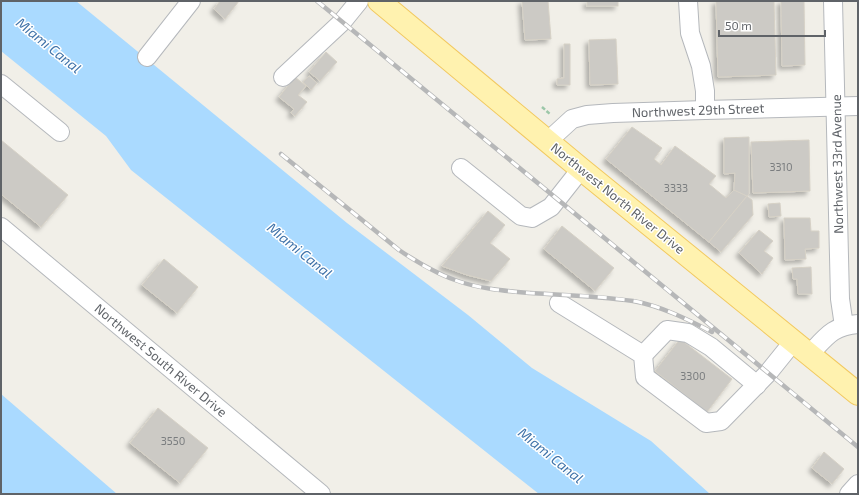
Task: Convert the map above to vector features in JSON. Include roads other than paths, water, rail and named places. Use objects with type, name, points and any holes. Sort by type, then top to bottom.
[{"type":"main road","name":"Northwest North River Drive","points":[[379,1],[581,169],[858,394]]},
{"type":"street","points":[[146,57],[191,1]]},
{"type":"street","points":[[283,77],[342,22],[359,1]]},
{"type":"street","points":[[688,1],[690,33],[702,66],[705,91],[705,110]]},
{"type":"street","name":"Northwest 33rd Avenue","points":[[833,1],[840,299],[851,325]]},
{"type":"street","points":[[1,84],[60,132]]},
{"type":"street","name":"Northwest 29th Street","points":[[548,141],[572,119],[587,115],[858,106]]},
{"type":"street","points":[[460,168],[522,216],[532,218],[551,207],[581,169]]},
{"type":"street","name":"Northwest South River Drive","points":[[1,227],[321,494]]},
{"type":"street","points":[[559,303],[643,355]]},
{"type":"street","points":[[757,385],[711,347],[688,333],[667,330],[643,355],[645,377],[706,423],[721,421],[757,385],[801,348],[829,333],[851,325]]},
{"type":"street","points":[[849,494],[858,484]]},
{"type":"water","name":"Miami Canal","points":[[1,1],[76,1],[347,223],[468,315],[532,368],[651,441],[710,494],[539,494],[131,170],[106,136],[1,51]]},
{"type":"water","points":[[1,394],[117,494],[1,494]]},
{"type":"railway","points":[[317,1],[858,447]]},
{"type":"railway","points":[[281,154],[399,250],[440,274],[483,288],[530,293],[620,299],[643,303],[664,310],[712,332]]}]
